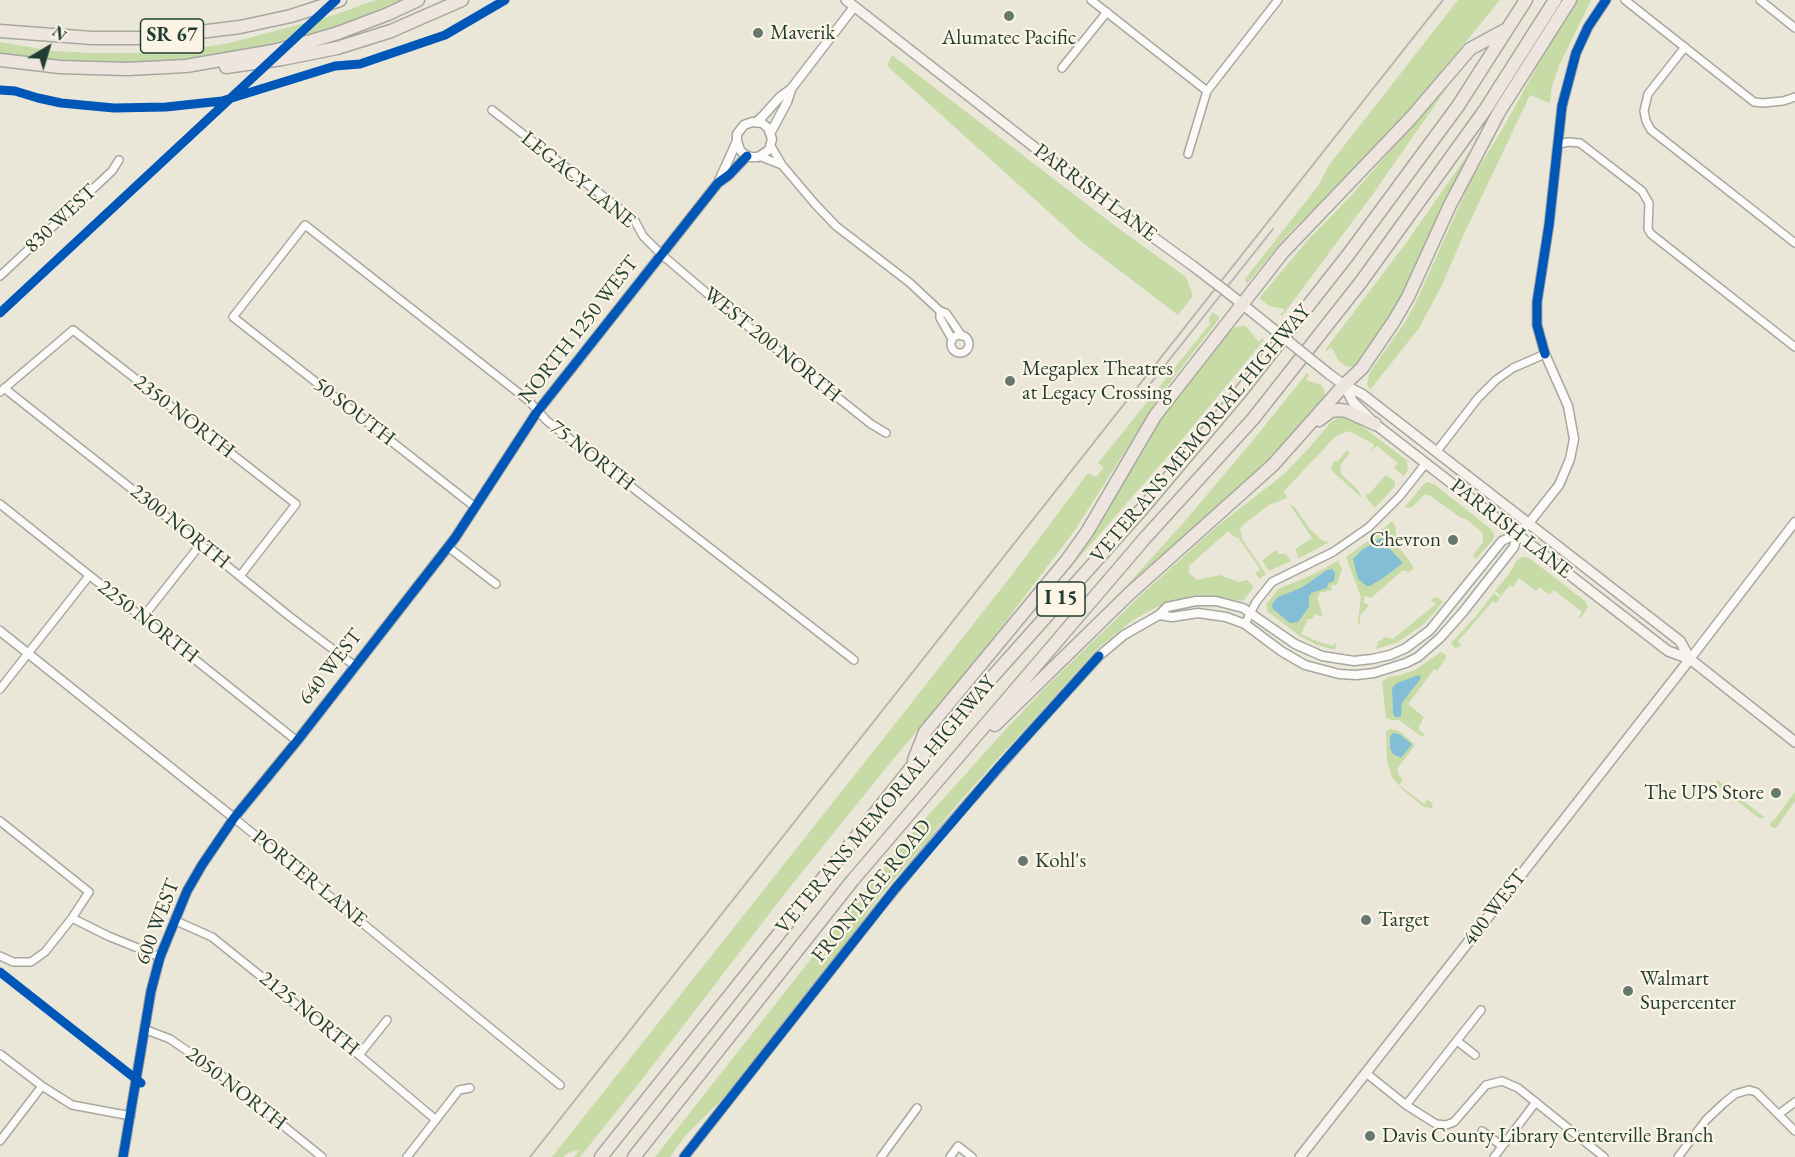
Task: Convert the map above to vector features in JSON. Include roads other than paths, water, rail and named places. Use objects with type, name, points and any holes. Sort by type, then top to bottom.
[{"type":"highway","points":[[291,16],[324,0]]},
{"type":"highway","name":"SR 67","points":[[0,31],[92,38],[151,38],[240,27],[291,16],[340,0]]},
{"type":"highway","name":"SR 67","points":[[0,60],[60,67],[115,69],[186,66],[273,51],[338,33],[418,0]]},
{"type":"highway","points":[[186,66],[207,70],[337,48],[391,31],[462,0]]},
{"type":"highway","name":"VETERANS MEMORIAL HIGHWAY","points":[[601,1157],[911,768],[1143,508],[1238,395],[1348,255],[1458,106],[1526,0]]},
{"type":"highway","name":"VETERANS MEMORIAL HIGHWAY","points":[[634,1157],[852,880],[1145,538],[1252,420],[1361,282],[1485,110],[1555,0]]},
{"type":"highway","points":[[945,774],[1129,594],[1279,458],[1362,368],[1394,321],[1407,297],[1450,205],[1494,122],[1570,0]]},
{"type":"highway","points":[[911,768],[925,732],[1067,560],[1099,514],[1155,416],[1298,234],[1411,118],[1470,49],[1506,29]]},
{"type":"highway","points":[[1250,486],[1270,476],[1293,453],[1319,420],[1331,411],[1347,411],[1376,424]]},
{"type":"main road","name":"PARRISH LANE","points":[[846,0],[857,3],[1102,200],[1227,292],[1329,374],[1344,385],[1362,393],[1437,451],[1680,641],[1690,659]]},
{"type":"main road","name":"PARRISH LANE","points":[[1344,385],[1353,402],[1376,424],[1426,464],[1668,651],[1690,659],[1795,742]]},
{"type":"main road","name":"400 WEST","points":[[1300,1157],[1690,659]]},
{"type":"street","points":[[1091,0],[1207,91]]},
{"type":"street","points":[[1188,154],[1207,91],[1278,0]]},
{"type":"street","name":"FRONTAGE ROAD","points":[[684,1157],[884,903],[999,767],[1099,656],[1124,635],[1159,615],[1167,607],[1206,600],[1235,605],[1251,612],[1295,644],[1316,654],[1346,660],[1381,658],[1406,648],[1430,630],[1504,539],[1517,534],[1529,523],[1559,485],[1570,459],[1574,439],[1568,406],[1545,354],[1537,325],[1537,302],[1545,256],[1562,106],[1576,53],[1588,27],[1606,0]]},
{"type":"street","points":[[1625,0],[1754,102],[1783,101],[1795,97]]},
{"type":"street","points":[[1760,0],[1795,28]]},
{"type":"street","points":[[756,122],[791,89],[857,3]]},
{"type":"street","points":[[1062,68],[1107,12]]},
{"type":"street","points":[[1685,47],[1648,94],[1644,111],[1651,130],[1795,243]]},
{"type":"street","points":[[759,156],[771,146],[771,132],[787,102],[791,89]]},
{"type":"street","name":"LEGACY LANE","points":[[492,110],[634,220],[643,236],[661,254]]},
{"type":"street","points":[[771,132],[764,125],[750,122],[740,129],[737,141],[740,150],[747,156],[759,156],[782,165]]},
{"type":"street","name":"NORTH 1250 WEST","points":[[455,538],[537,412],[718,183],[737,141]]},
{"type":"street","points":[[1558,144],[1580,143],[1642,191],[1649,203],[1647,222],[1651,234],[1795,347]]},
{"type":"street","points":[[771,146],[782,165],[814,204],[837,226],[910,283],[940,311],[946,313],[969,343],[967,350],[963,353],[953,350],[952,339],[940,318],[940,311]]},
{"type":"street","name":"NORTH 1250 WEST","points":[[718,183],[729,176],[747,156]]},
{"type":"street","name":"830 WEST","points":[[2,271],[112,171],[119,160]]},
{"type":"street","name":"75 NORTH","points":[[233,317],[305,225],[529,401],[537,412],[854,660]]},
{"type":"street","name":"WEST 200 NORTH","points":[[661,254],[716,302],[886,433]]},
{"type":"street","name":"50 SOUTH","points":[[233,317],[476,507]]},
{"type":"street","name":"2350 NORTH","points":[[2,390],[73,330],[296,504],[240,576]]},
{"type":"street","points":[[952,339],[962,336]]},
{"type":"street","points":[[1437,451],[1478,398],[1496,380],[1513,368],[1545,354]]},
{"type":"street","name":"2300 NORTH","points":[[2,390],[142,496],[200,545],[355,666]]},
{"type":"street","points":[[1245,624],[1256,602],[1272,582],[1333,552],[1369,527],[1400,496],[1426,464]]},
{"type":"street","name":"2250 NORTH","points":[[0,504],[297,741]]},
{"type":"street","points":[[1690,659],[1795,522]]},
{"type":"street","name":"FRONTAGE ROAD","points":[[1159,615],[1172,617],[1208,613],[1226,617],[1245,624],[1305,665],[1356,675],[1374,674],[1392,669],[1418,657],[1440,638],[1514,547],[1517,534]]},
{"type":"street","name":"640 WEST","points":[[234,818],[455,538]]},
{"type":"street","points":[[143,617],[200,545]]},
{"type":"street","points":[[448,547],[496,584]]},
{"type":"street","points":[[0,688],[89,576]]},
{"type":"street","name":"PORTER LANE","points":[[0,631],[234,818],[560,1085]]},
{"type":"street","name":"600 WEST","points":[[123,1157],[151,991],[160,957],[187,891],[234,818]]},
{"type":"street","points":[[0,821],[90,892],[45,952],[30,962],[13,962],[0,956]]},
{"type":"street","points":[[72,918],[108,936],[160,957]]},
{"type":"street","name":"2125 NORTH","points":[[174,920],[212,937],[436,1120]]},
{"type":"street","points":[[1406,1104],[1481,1010]]},
{"type":"street","points":[[359,1055],[387,1020]]},
{"type":"street","name":"2050 NORTH","points":[[144,1029],[170,1039],[212,1068],[322,1157]]},
{"type":"street","points":[[1457,1041],[1475,1055]]},
{"type":"street","points":[[0,1054],[72,1106],[131,1116]]},
{"type":"street","points":[[1366,1073],[1436,1124],[1446,1125],[1454,1122],[1486,1085],[1502,1081],[1518,1088],[1604,1157]]},
{"type":"street","points":[[0,1141],[42,1086]]},
{"type":"street","points":[[407,1157],[459,1090],[470,1088]]},
{"type":"street","points":[[1678,1157],[1706,1120],[1724,1103],[1735,1094],[1749,1090],[1756,1092],[1795,1131]]},
{"type":"street","points":[[1494,1157],[1536,1102]]},
{"type":"street","points":[[1779,1114],[1795,1102]]},
{"type":"street","points":[[881,1157],[917,1108]]},
{"type":"street","points":[[1482,1131],[1502,1146]]},
{"type":"street","points":[[950,1157],[958,1146],[972,1157]]},
{"type":"water","points":[[1384,536],[1389,548],[1403,563],[1383,578],[1367,586],[1358,579],[1353,559],[1362,550]]},
{"type":"water","points":[[1332,569],[1335,573],[1334,581],[1328,583],[1327,588],[1311,593],[1309,607],[1298,622],[1290,623],[1273,609],[1272,604],[1278,597],[1301,588]]},
{"type":"water","points":[[1419,675],[1421,678],[1402,703],[1401,717],[1395,717],[1392,688],[1397,683]]},
{"type":"water","points":[[1393,733],[1399,734],[1412,744],[1401,758],[1393,754],[1390,748],[1390,737]]},
{"type":"railway","points":[[530,1157],[1443,0]]},
{"type":"railway","points":[[1143,393],[1273,229]]},
{"type":"place","name":"Alumatec Pacific","points":[[1009,16]]},
{"type":"place","name":"Maverik","points":[[758,33]]},
{"type":"place","name":"Megaplex Theatres at Legacy Crossing","points":[[1010,381]]},
{"type":"place","name":"Chevron","points":[[1453,540]]},
{"type":"place","name":"The UPS Store","points":[[1776,793]]},
{"type":"place","name":"Kohl's","points":[[1023,861]]},
{"type":"place","name":"Target","points":[[1366,920]]},
{"type":"place","name":"Walmart Supercenter","points":[[1628,991]]},
{"type":"place","name":"Davis County Library Centerville Branch","points":[[1370,1136]]}]
